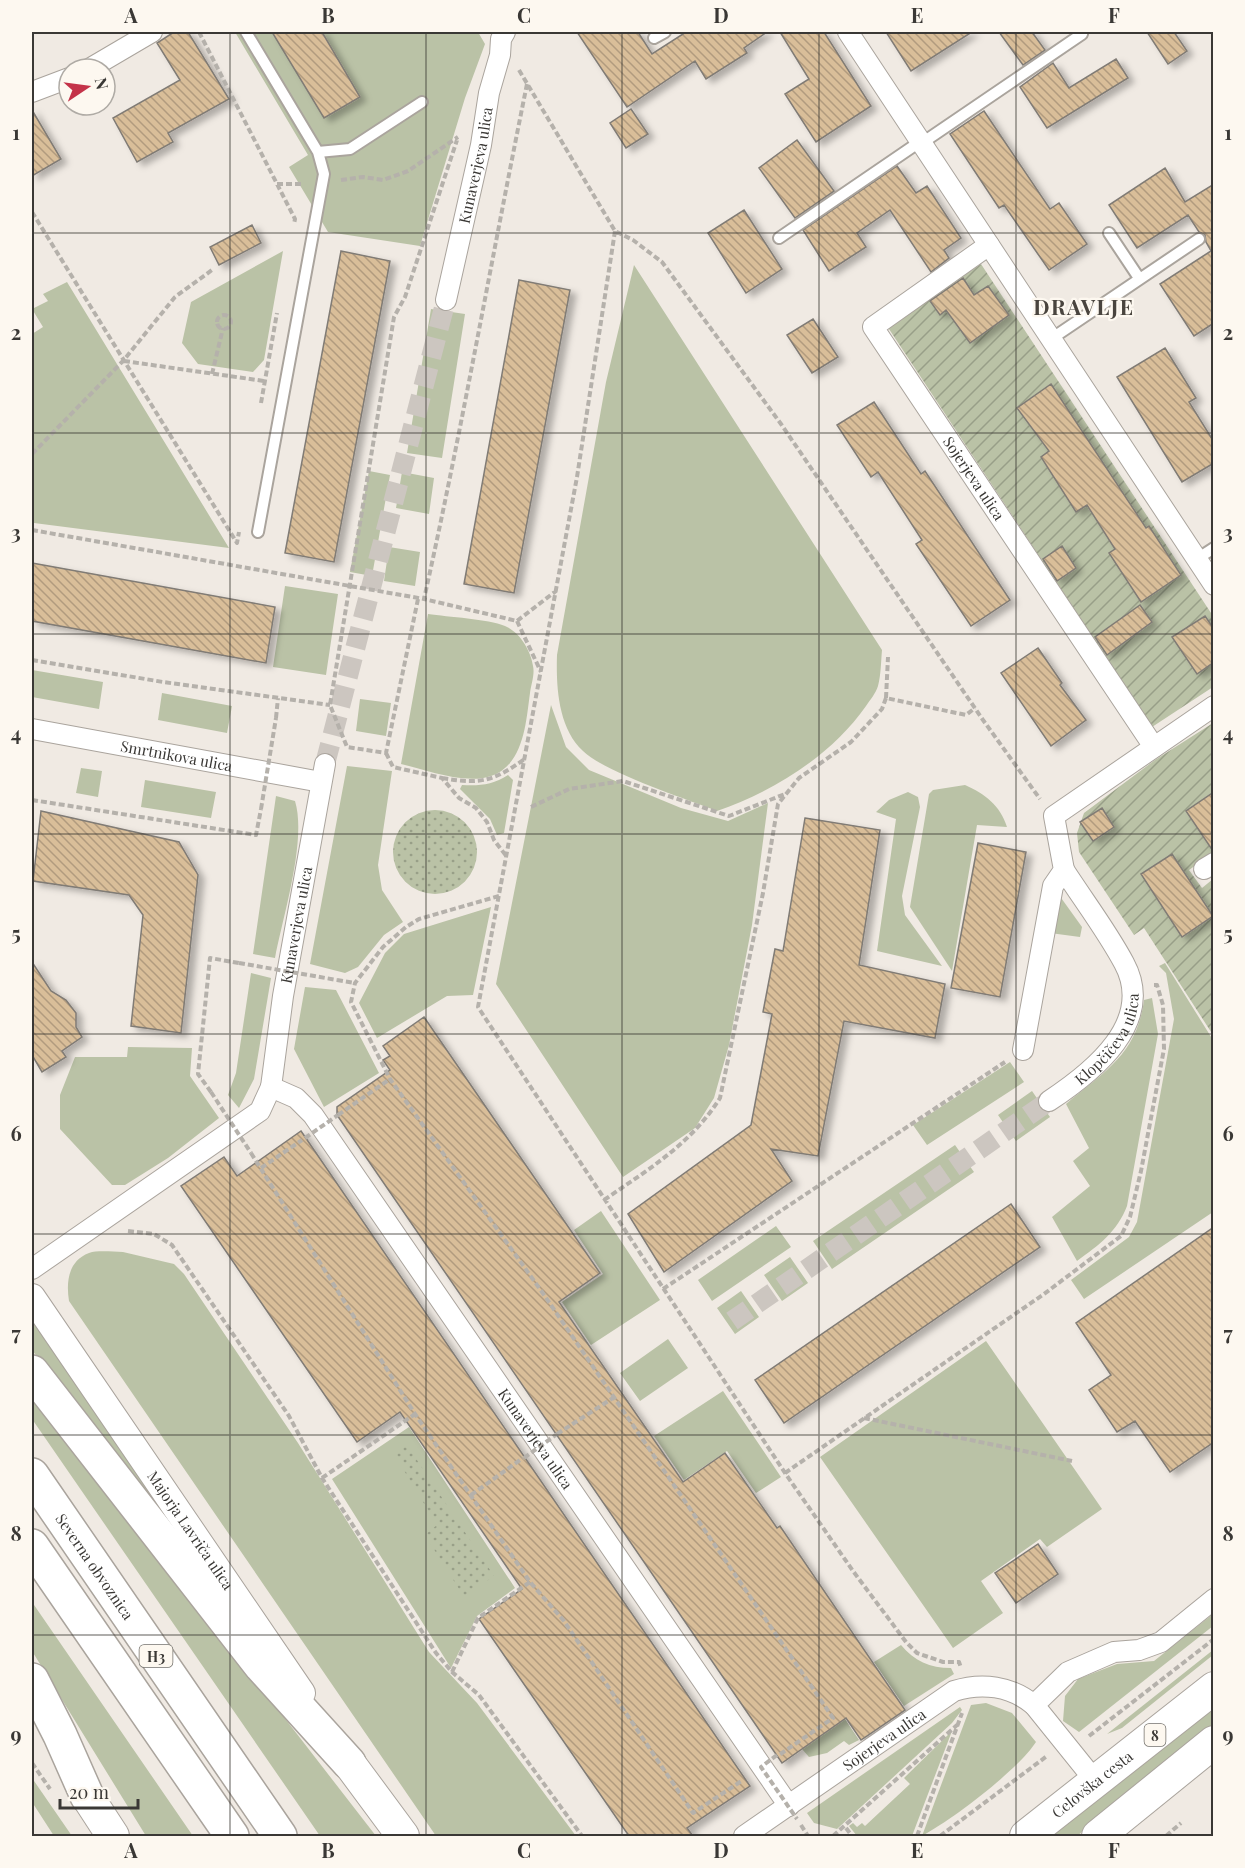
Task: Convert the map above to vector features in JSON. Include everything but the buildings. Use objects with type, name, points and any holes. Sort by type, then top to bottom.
[{"type":"highway","points":[[32,1371],[261,1666],[349,1762]]},
{"type":"highway","name":"Severna obvoznica","points":[[32,1475],[280,1836]]},
{"type":"highway","name":"H3","points":[[32,1546],[232,1836]]},
{"type":"highway","points":[[32,1680],[87,1796]]},
{"type":"main road","name":"Celovška cesta","points":[[1026,1836],[1214,1688]]},
{"type":"main road","points":[[1098,1836],[1214,1742]]},
{"type":"main road","points":[[349,1762],[403,1836]]},
{"type":"main road","points":[[87,1796],[113,1836]]},
{"type":"street","points":[[848,32],[1214,585]]},
{"type":"street","name":"Kunaverjeva ulica","points":[[446,300],[481,146],[489,93],[503,35]]},
{"type":"street","points":[[109,57],[146,36]]},
{"type":"street","points":[[32,92],[57,83]]},
{"type":"street","name":"Sojerjeva ulica","points":[[989,245],[873,327],[1154,747]]},
{"type":"street","points":[[1054,816],[1214,706]]},
{"type":"street","name":"Smrtnikova ulica","points":[[32,729],[323,773]]},
{"type":"street","name":"Kunaverjeva ulica","points":[[32,1269],[260,1111],[271,1087],[283,996],[323,773]]},
{"type":"street","name":"Klopčičeva ulica","points":[[1049,1101],[1106,1055],[1123,1035],[1132,1011],[1132,987],[1125,964],[1064,870],[1054,816]]},
{"type":"street","points":[[1023,1050],[1053,886],[1064,870]]},
{"type":"street","name":"Kunaverjeva ulica","points":[[271,1087],[296,1098],[313,1115],[793,1812]]},
{"type":"street","name":"Majorja Lavriča ulica","points":[[32,1297],[349,1762]]},
{"type":"street","points":[[1034,1705],[1068,1672],[1114,1653],[1139,1650],[1161,1642],[1214,1599]]},
{"type":"street","name":"Sojerjeva ulica","points":[[744,1836],[793,1812],[944,1696],[965,1687],[1004,1689],[1034,1705],[1096,1782]]},
{"type":"street","points":[[32,1717],[87,1796]]},
{"type":"lane","points":[[246,32],[318,152],[324,174],[258,532]]},
{"type":"lane","points":[[654,38],[665,32]]},
{"type":"lane","points":[[779,238],[1082,34]]},
{"type":"lane","points":[[318,152],[350,149],[422,102]]},
{"type":"lane","points":[[1109,233],[1140,279]]},
{"type":"lane","points":[[1051,339],[1199,239]]},
{"type":"lane","points":[[1197,559],[1214,548]]},
{"type":"path","points":[[199,32],[295,219],[293,231]]},
{"type":"path","points":[[503,35],[527,84],[615,231],[633,240],[662,262],[781,424],[975,708],[1054,816]]},
{"type":"path","points":[[424,599],[448,492],[482,302],[527,84]]},
{"type":"path","points":[[386,753],[347,747],[330,705],[394,317],[405,297],[460,128]]},
{"type":"path","points":[[277,184],[363,177],[383,180],[408,171],[458,136]]},
{"type":"path","points":[[32,212],[237,543],[241,520]]},
{"type":"path","points":[[615,231],[542,674],[478,1007],[785,1473],[906,1642],[917,1653],[930,1659],[959,1662],[967,1698],[917,1836]]},
{"type":"path","points":[[32,454],[123,361],[175,297],[212,270]]},
{"type":"path","points":[[260,404],[278,312]]},
{"type":"path","points":[[213,374],[223,328]]},
{"type":"path","points":[[123,361],[264,381]]},
{"type":"path","points":[[32,530],[424,599],[517,621]]},
{"type":"path","points":[[517,621],[556,591]]},
{"type":"path","points":[[418,599],[386,753],[393,767],[442,778],[478,782],[493,780],[526,757]]},
{"type":"path","points":[[517,621],[542,674]]},
{"type":"path","points":[[604,1200],[688,1140],[706,1120],[720,1098],[763,893],[778,804],[799,778],[851,742],[882,710],[886,698],[888,657]]},
{"type":"path","points":[[32,660],[330,705]]},
{"type":"path","points":[[32,800],[256,835],[278,698]]},
{"type":"path","points":[[886,698],[966,715],[975,708]]},
{"type":"path","points":[[442,778],[459,798],[476,808],[487,822],[494,840],[507,858]]},
{"type":"path","points":[[531,807],[569,789],[623,781],[729,816],[785,794]]},
{"type":"path","points":[[500,896],[419,919],[383,947],[355,983],[351,1002],[390,1079],[542,1292],[833,1718],[787,1749]]},
{"type":"path","points":[[355,983],[210,958],[198,1074],[261,1168],[415,1414],[530,1582],[564,1622],[693,1813],[745,1779]]},
{"type":"path","points":[[785,1473],[1044,1294],[1121,1236],[1130,1217],[1141,1171],[1164,1048],[1164,1005],[1157,985],[1132,987]]},
{"type":"path","points":[[663,1289],[1023,1050]]},
{"type":"path","points":[[261,1168],[390,1079]]},
{"type":"path","points":[[125,1231],[154,1234],[172,1245],[288,1416],[322,1478],[436,1653],[452,1672],[479,1695],[582,1836]]},
{"type":"path","points":[[565,1428],[613,1398]]},
{"type":"path","points":[[322,1478],[415,1414]]},
{"type":"path","points":[[863,1418],[1072,1461]]},
{"type":"path","points":[[471,1496],[557,1434]]},
{"type":"path","points":[[452,1672],[478,1618],[530,1582]]},
{"type":"path","points":[[833,1836],[846,1828],[959,1724]]},
{"type":"path","points":[[777,1755],[761,1767],[793,1812]]},
{"type":"path","points":[[1166,1836],[1181,1822]]},
{"type":"path","points":[[846,1828],[852,1836]]},
{"type":"path","points":[[803,1829],[808,1836]]},
{"type":"green space","points":[[235,32],[478,32],[485,44],[465,98],[420,246],[328,232],[289,167],[308,155]]},
{"type":"green space","points":[[283,251],[264,360],[253,372],[198,364],[182,343],[191,302]]},
{"type":"green space","points":[[981,264],[1213,616],[1213,687],[1152,727],[887,326]]},
{"type":"green space","points":[[634,265],[882,650],[880,677],[876,691],[852,724],[836,740],[819,756],[780,782],[717,811],[609,768],[583,751],[568,731],[558,693],[557,655],[606,382]]},
{"type":"green space","points":[[67,282],[229,548],[34,523],[32,519],[32,334],[43,327],[32,309],[48,301],[43,294]]},
{"type":"green space","points":[[431,309],[465,314],[442,458],[407,453]]},
{"type":"green space","points":[[369,471],[390,475],[372,576],[350,572]]},
{"type":"green space","points":[[402,472],[434,478],[429,514],[396,508]]},
{"type":"green space","points":[[389,547],[420,552],[415,586],[384,581]]},
{"type":"green space","points":[[285,586],[338,594],[326,675],[273,667]]},
{"type":"green space","points":[[428,614],[505,626],[520,637],[530,654],[533,676],[525,729],[517,753],[502,770],[491,776],[458,778],[401,764]]},
{"type":"green space","points":[[32,670],[103,682],[99,709],[32,697]]},
{"type":"green space","points":[[162,693],[232,706],[227,733],[158,720]]},
{"type":"green space","points":[[360,699],[391,703],[386,736],[356,731]]},
{"type":"green space","points":[[551,705],[566,747],[589,770],[681,808],[728,821],[768,803],[752,925],[729,1045],[714,1098],[695,1128],[623,1177],[496,984]]},
{"type":"green space","points":[[1213,723],[1213,853],[1189,870],[1202,888],[1213,879],[1213,1035],[1144,928],[1134,935],[1079,852],[1077,833],[1084,813],[1155,760]]},
{"type":"green space","points":[[347,766],[392,771],[378,865],[382,890],[403,922],[384,935],[358,967],[345,973],[310,964]]},
{"type":"green space","points":[[81,768],[102,771],[98,797],[76,793]]},
{"type":"green space","points":[[508,775],[513,780],[504,833],[497,835],[490,819],[460,789],[462,785],[486,784]]},
{"type":"green space","points":[[145,780],[216,792],[211,818],[141,807]]},
{"type":"green space","points":[[965,785],[979,792],[996,806],[1007,827],[977,825],[952,971],[910,907],[929,794],[933,790]]},
{"type":"green space","points":[[908,792],[918,797],[920,807],[902,896],[905,915],[942,966],[877,951],[896,819],[876,812],[889,800]]},
{"type":"green space","points":[[276,796],[295,801],[298,836],[296,857],[275,958],[253,954]]},
{"type":"green space","points":[[435,810],[451,813],[465,822],[474,836],[477,852],[474,868],[465,882],[451,891],[435,894],[419,891],[405,882],[396,868],[393,852],[396,836],[405,822],[419,813]]},
{"type":"green space","points":[[1059,895],[1082,927],[1080,937],[1050,933]]},
{"type":"green space","points":[[491,907],[473,995],[447,996],[377,1038],[359,1003],[385,953],[404,934]]},
{"type":"green space","points":[[1165,963],[1213,1040],[1213,1212],[1084,1299],[1071,1280],[1129,1237],[1137,1222],[1174,1019],[1166,973],[1159,966]]},
{"type":"green space","points":[[251,973],[271,978],[254,1079],[239,1108],[228,1095],[236,1073]]},
{"type":"green space","points":[[305,987],[336,990],[379,1073],[324,1107],[294,1049]]},
{"type":"green space","points":[[1152,998],[1158,1034],[1127,1206],[1113,1231],[1077,1261],[1052,1217],[1090,1186],[1073,1161],[1089,1148],[1066,1104],[1106,1071],[1127,1048],[1140,1019],[1144,1000]]},
{"type":"green space","points":[[128,1047],[192,1048],[190,1076],[219,1118],[168,1158],[125,1185],[112,1185],[60,1129],[60,1095],[75,1057],[127,1057]]},
{"type":"green space","points":[[1010,1062],[1024,1082],[927,1145],[913,1125]]},
{"type":"green space","points":[[1032,1091],[1050,1117],[1016,1141],[998,1115]]},
{"type":"green space","points":[[955,1145],[974,1172],[832,1269],[813,1241]]},
{"type":"green space","points":[[601,1211],[660,1300],[591,1345],[562,1302],[603,1274],[574,1230]]},
{"type":"green space","points":[[776,1226],[791,1247],[712,1301],[698,1280]]},
{"type":"green space","points":[[93,1252],[123,1252],[174,1264],[184,1274],[298,1443],[429,1652],[477,1703],[576,1836],[436,1836],[69,1301],[68,1280],[77,1261]]},
{"type":"green space","points":[[790,1257],[808,1283],[782,1301],[764,1275]]},
{"type":"green space","points":[[741,1291],[759,1317],[735,1334],[717,1308]]},
{"type":"green space","points":[[32,1316],[175,1525],[172,1535],[32,1350]]},
{"type":"green space","points":[[668,1339],[688,1368],[640,1401],[620,1373]]},
{"type":"green space","points":[[986,1341],[1102,1509],[1047,1547],[1040,1539],[981,1581],[1003,1613],[953,1648],[820,1457]]},
{"type":"green space","points":[[723,1391],[781,1477],[756,1493],[727,1451],[684,1480],[654,1436]]},
{"type":"green space","points":[[32,1392],[376,1836],[320,1836],[32,1419]]},
{"type":"green space","points":[[409,1427],[515,1588],[477,1616],[451,1668],[332,1479]]},
{"type":"green space","points":[[407,1445],[494,1576],[464,1597],[425,1535],[437,1525],[394,1454]]},
{"type":"green space","points":[[32,1602],[193,1836],[146,1836],[32,1651]]},
{"type":"green space","points":[[1213,1614],[1213,1626],[1079,1732],[1063,1721],[1065,1696],[1078,1679],[1117,1664],[1154,1661]]},
{"type":"green space","points":[[901,1645],[917,1659],[936,1667],[951,1668],[954,1674],[904,1706],[874,1662]]},
{"type":"green space","points":[[1213,1650],[1213,1655],[1122,1728],[1107,1734]]},
{"type":"green space","points":[[986,1703],[1012,1713],[1036,1742],[1015,1767],[1000,1780],[922,1836],[971,1705]]},
{"type":"green space","points":[[1213,1705],[1213,1725],[1077,1836],[1052,1836]]},
{"type":"green space","points":[[960,1707],[962,1710],[952,1723],[837,1829],[814,1823],[807,1813]]},
{"type":"green space","points":[[845,1719],[859,1740],[849,1745],[844,1741],[827,1753],[809,1757],[802,1749]]},
{"type":"green space","points":[[952,1731],[912,1836],[857,1836],[849,1826],[853,1823],[857,1827],[862,1823],[865,1826],[910,1784],[904,1778]]},
{"type":"green space","points":[[32,1778],[72,1836],[54,1836],[32,1802]]},
{"type":"tunnel","points":[[325,764],[446,300]]},
{"type":"tunnel","points":[[732,1321],[1049,1101]]},
{"type":"district","name":"DRAVLJE","points":[[1084,306]]}]
